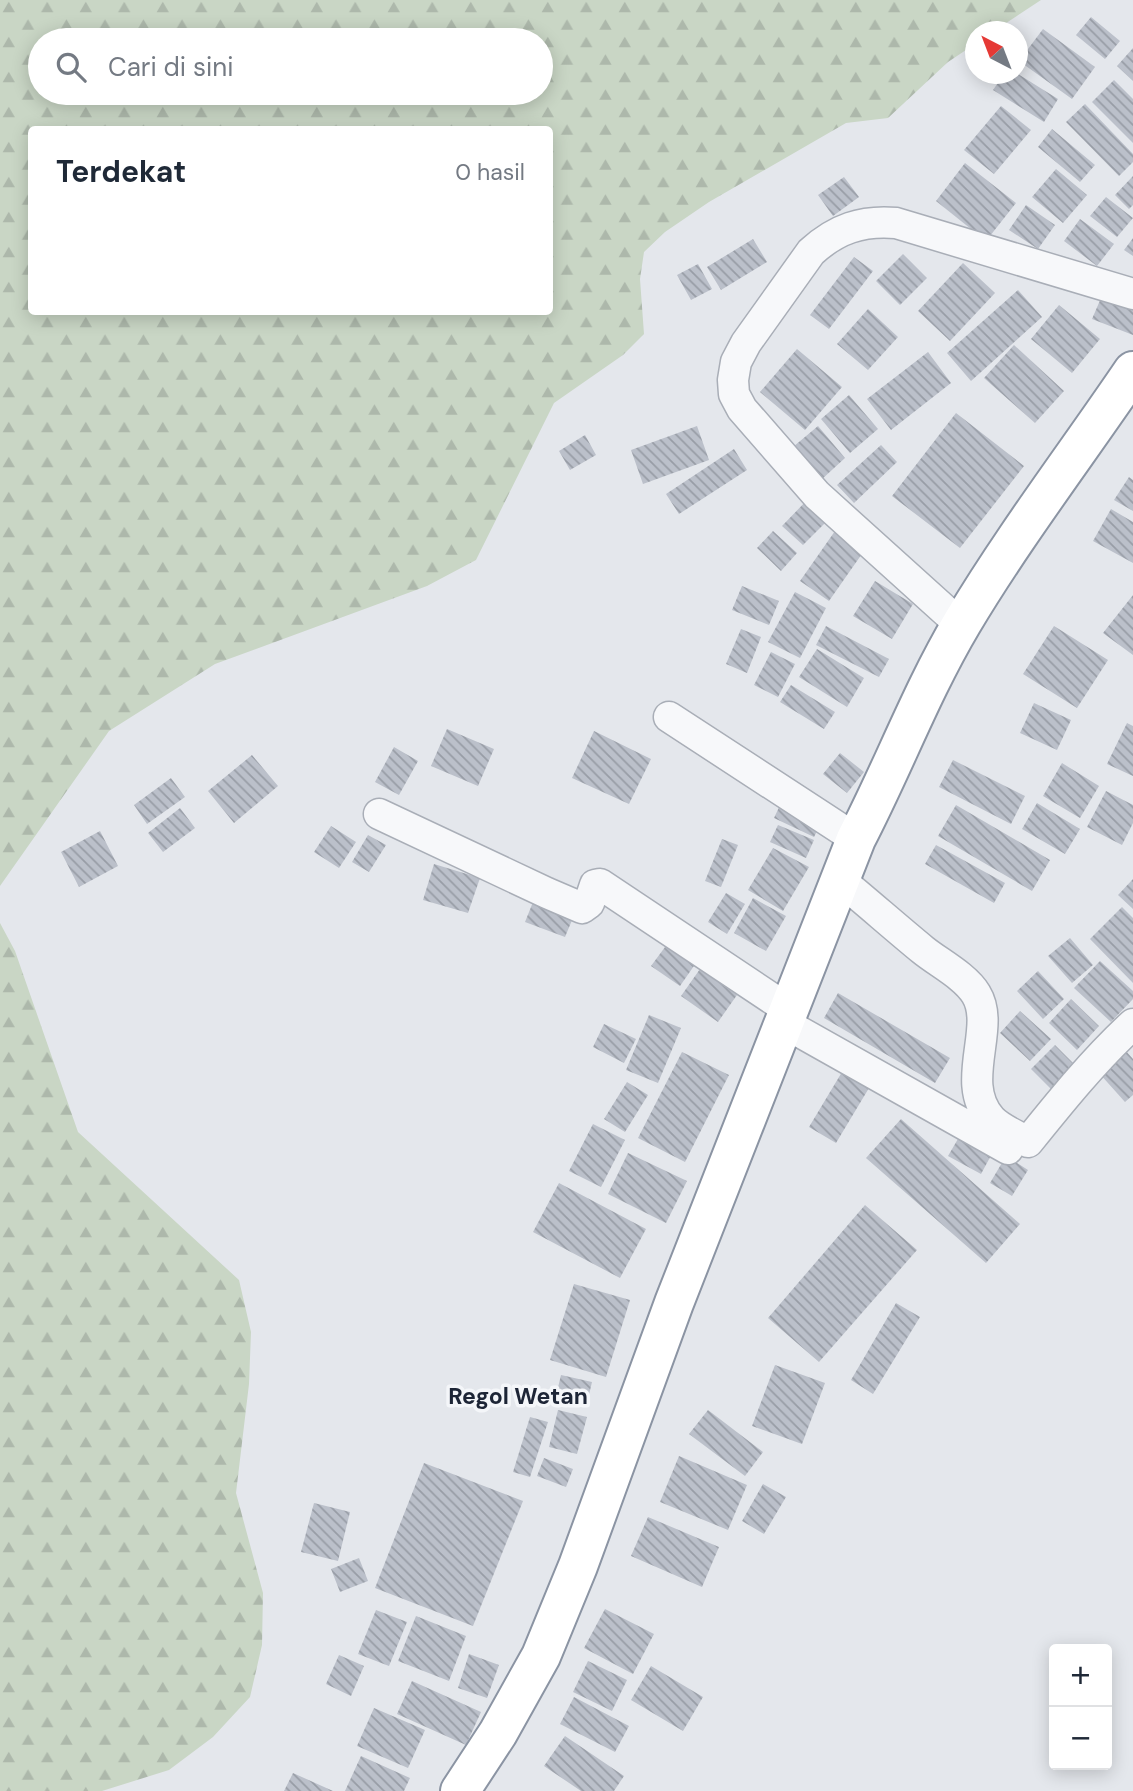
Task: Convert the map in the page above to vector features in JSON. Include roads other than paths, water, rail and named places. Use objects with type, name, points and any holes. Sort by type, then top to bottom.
[{"type":"highway","points":[[460,1791],[498,1733],[541,1656],[578,1566],[674,1303],[856,839],[961,625],[1133,371]]},
{"type":"street","points":[[961,625],[817,495],[743,409],[734,394],[736,362],[746,343],[811,252],[824,239],[841,229],[859,224],[896,223],[1133,293]]},
{"type":"street","points":[[668,717],[856,839]]},
{"type":"street","points":[[379,814],[582,908],[589,904],[595,885],[600,884],[786,1017],[1012,1152],[1018,1152],[1028,1142],[1068,1093],[1133,1024]]},
{"type":"street","points":[[840,880],[923,950],[972,987],[982,1013],[977,1059],[982,1105],[992,1120],[1028,1142]]},
{"type":"district","name":"Regol Wetan","points":[[518,1396]]}]
